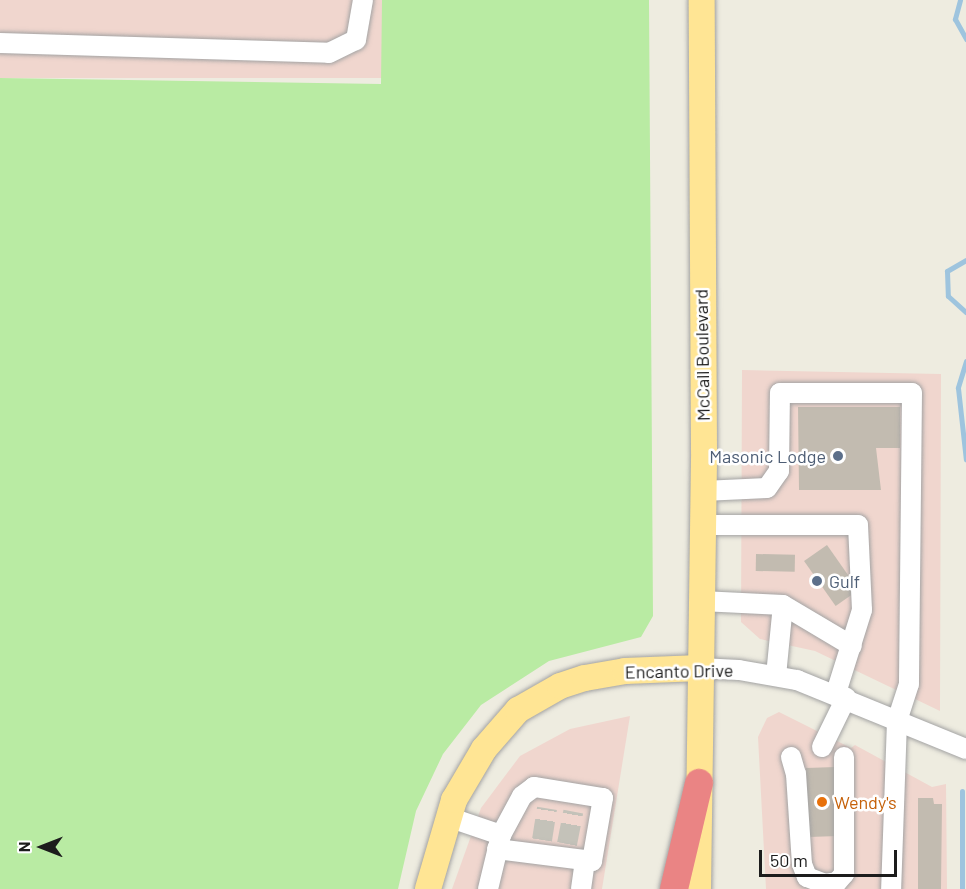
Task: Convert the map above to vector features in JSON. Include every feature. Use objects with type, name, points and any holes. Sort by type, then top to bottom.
[{"type":"highway","points":[[674,889],[699,783]]},
{"type":"main road","name":"McCall Boulevard","points":[[698,889],[703,491],[702,0]]},
{"type":"main road","name":"Encanto Drive","points":[[428,889],[448,817],[484,749],[500,728],[533,699],[560,686],[625,670],[700,669]]},
{"type":"street","points":[[0,43],[329,53],[356,40],[363,0]]},
{"type":"street","points":[[703,491],[767,488],[779,471],[780,393],[912,393],[909,684],[897,722],[891,889]]},
{"type":"street","points":[[702,525],[858,525],[862,610],[841,696],[822,747]]},
{"type":"street","points":[[701,601],[783,605],[852,646]]},
{"type":"street","points":[[776,676],[783,605]]},
{"type":"street","name":"Encanto Drive","points":[[700,669],[776,676],[841,696],[897,722],[966,749]]},
{"type":"street","points":[[791,757],[796,774],[802,864],[807,877],[825,884],[837,882],[844,874],[844,757]]},
{"type":"street","points":[[448,817],[499,842],[566,851],[592,861],[603,798],[574,803],[548,799],[534,787],[522,796],[499,842],[488,889]]},
{"type":"street","points":[[581,889],[585,860]]},
{"type":"shaded area","points":[[0,0],[382,0],[382,78],[0,78]]},
{"type":"shaded area","points":[[742,370],[941,374],[940,711],[815,651],[760,639],[741,622]]},
{"type":"shaded area","points":[[779,712],[851,748],[855,745],[932,787],[946,784],[947,889],[766,889],[758,737],[767,718]]},
{"type":"shaded area","points":[[630,716],[602,889],[452,889],[481,808],[520,756],[570,729]]},
{"type":"green space","points":[[382,0],[649,0],[653,616],[641,637],[549,661],[481,705],[443,754],[416,811],[398,889],[0,889],[0,78],[381,84]]},
{"type":"building","name":"Masonic Lodge","points":[[798,407],[900,407],[900,448],[876,448],[881,490],[799,490]]},
{"type":"building","points":[[827,545],[859,590],[836,606],[804,561]]},
{"type":"building","points":[[756,554],[795,555],[795,572],[756,571]]},
{"type":"building","name":"Wendy's","points":[[836,767],[838,836],[808,837],[806,768]]},
{"type":"building","points":[[918,798],[933,798],[934,804],[942,804],[941,889],[918,889]]},
{"type":"waterway","points":[[960,0],[955,19],[966,39]]},
{"type":"waterway","points":[[966,260],[947,271],[948,296],[966,312]]},
{"type":"waterway","points":[[966,361],[958,388],[966,460]]},
{"type":"waterway","points":[[962,791],[962,889]]},
{"type":"tunnel","points":[[542,840],[547,808]]},
{"type":"tunnel","points":[[567,844],[573,812]]},
{"type":"place","name":"Masonic Lodge","points":[[838,456]]},
{"type":"place","name":"Gulf","points":[[817,581]]},
{"type":"place","name":"Wendy's","points":[[822,802]]}]
